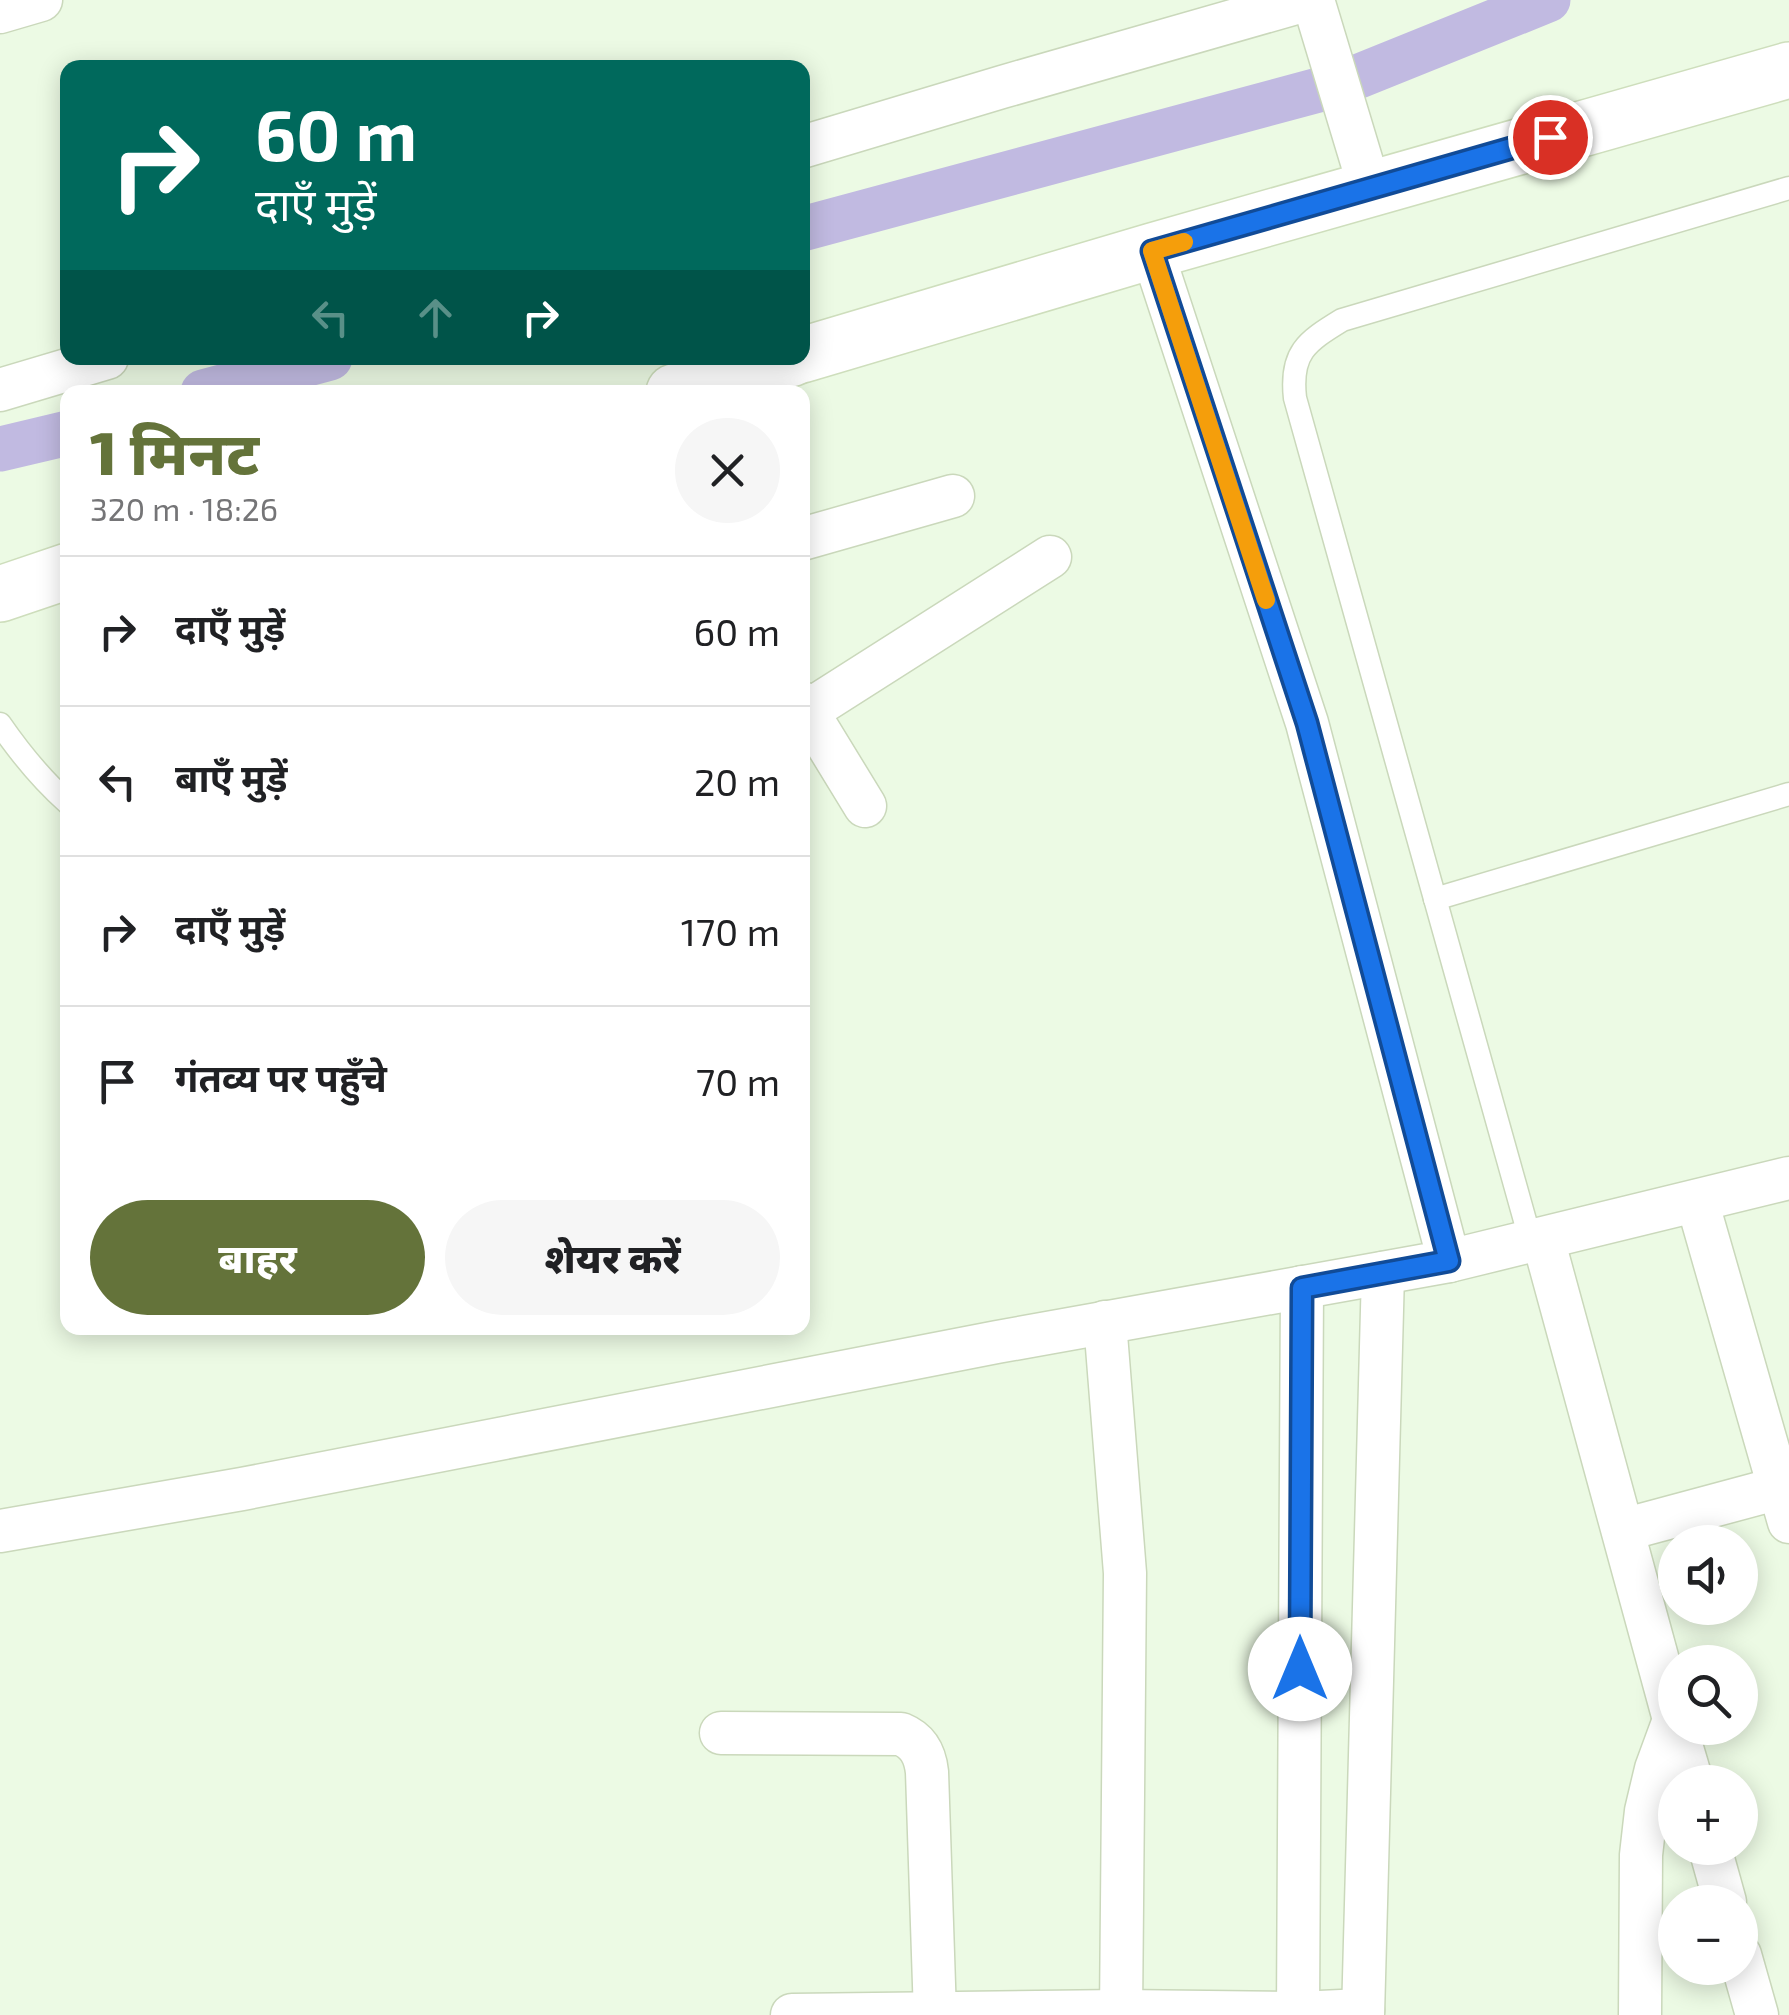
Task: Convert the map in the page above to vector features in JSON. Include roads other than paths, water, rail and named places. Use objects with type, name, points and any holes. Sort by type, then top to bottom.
[{"type":"street","points":[[0,12],[41,0]]},
{"type":"street","points":[[810,146],[1002,86],[1310,0],[1370,189]]},
{"type":"street","points":[[810,352],[1789,70]]},
{"type":"street","points":[[1152,251],[1307,723],[1449,1261]]},
{"type":"street","points":[[0,390],[84,365]]},
{"type":"street","points":[[698,385],[768,365]]},
{"type":"street","points":[[810,537],[954,496]]},
{"type":"street","points":[[810,704],[1050,558]]},
{"type":"street","points":[[2,592],[60,574]]},
{"type":"street","points":[[810,715],[864,806]]},
{"type":"street","points":[[0,1531],[1105,1322],[1449,1261],[1789,1178]]},
{"type":"street","points":[[1622,1530],[1784,1505],[1698,1200]]},
{"type":"street","points":[[1537,1240],[1658,1661]]},
{"type":"street","points":[[792,2015],[1363,2013],[1383,1273]]},
{"type":"street","points":[[1298,2014],[1302,1288]]},
{"type":"street","points":[[1105,1322],[1125,1573],[1121,2013]]},
{"type":"street","points":[[720,1733],[901,1734],[917,1745],[928,1772],[935,2014]]},
{"type":"street","points":[[1640,2015],[1644,1825],[1656,1769],[1666,1745]]},
{"type":"street","points":[[1748,1985],[1757,2015]]},
{"type":"lane","points":[[1537,1240],[1435,898],[1295,398],[1295,363],[1303,348],[1342,320],[1789,188]]},
{"type":"lane","points":[[0,724],[19,752],[60,796]]},
{"type":"lane","points":[[1435,898],[1789,794]]},
{"type":"waterway","points":[[810,227],[1337,85],[1548,0]]},
{"type":"waterway","points":[[229,385],[304,365]]},
{"type":"waterway","points":[[0,449],[60,435]]}]
